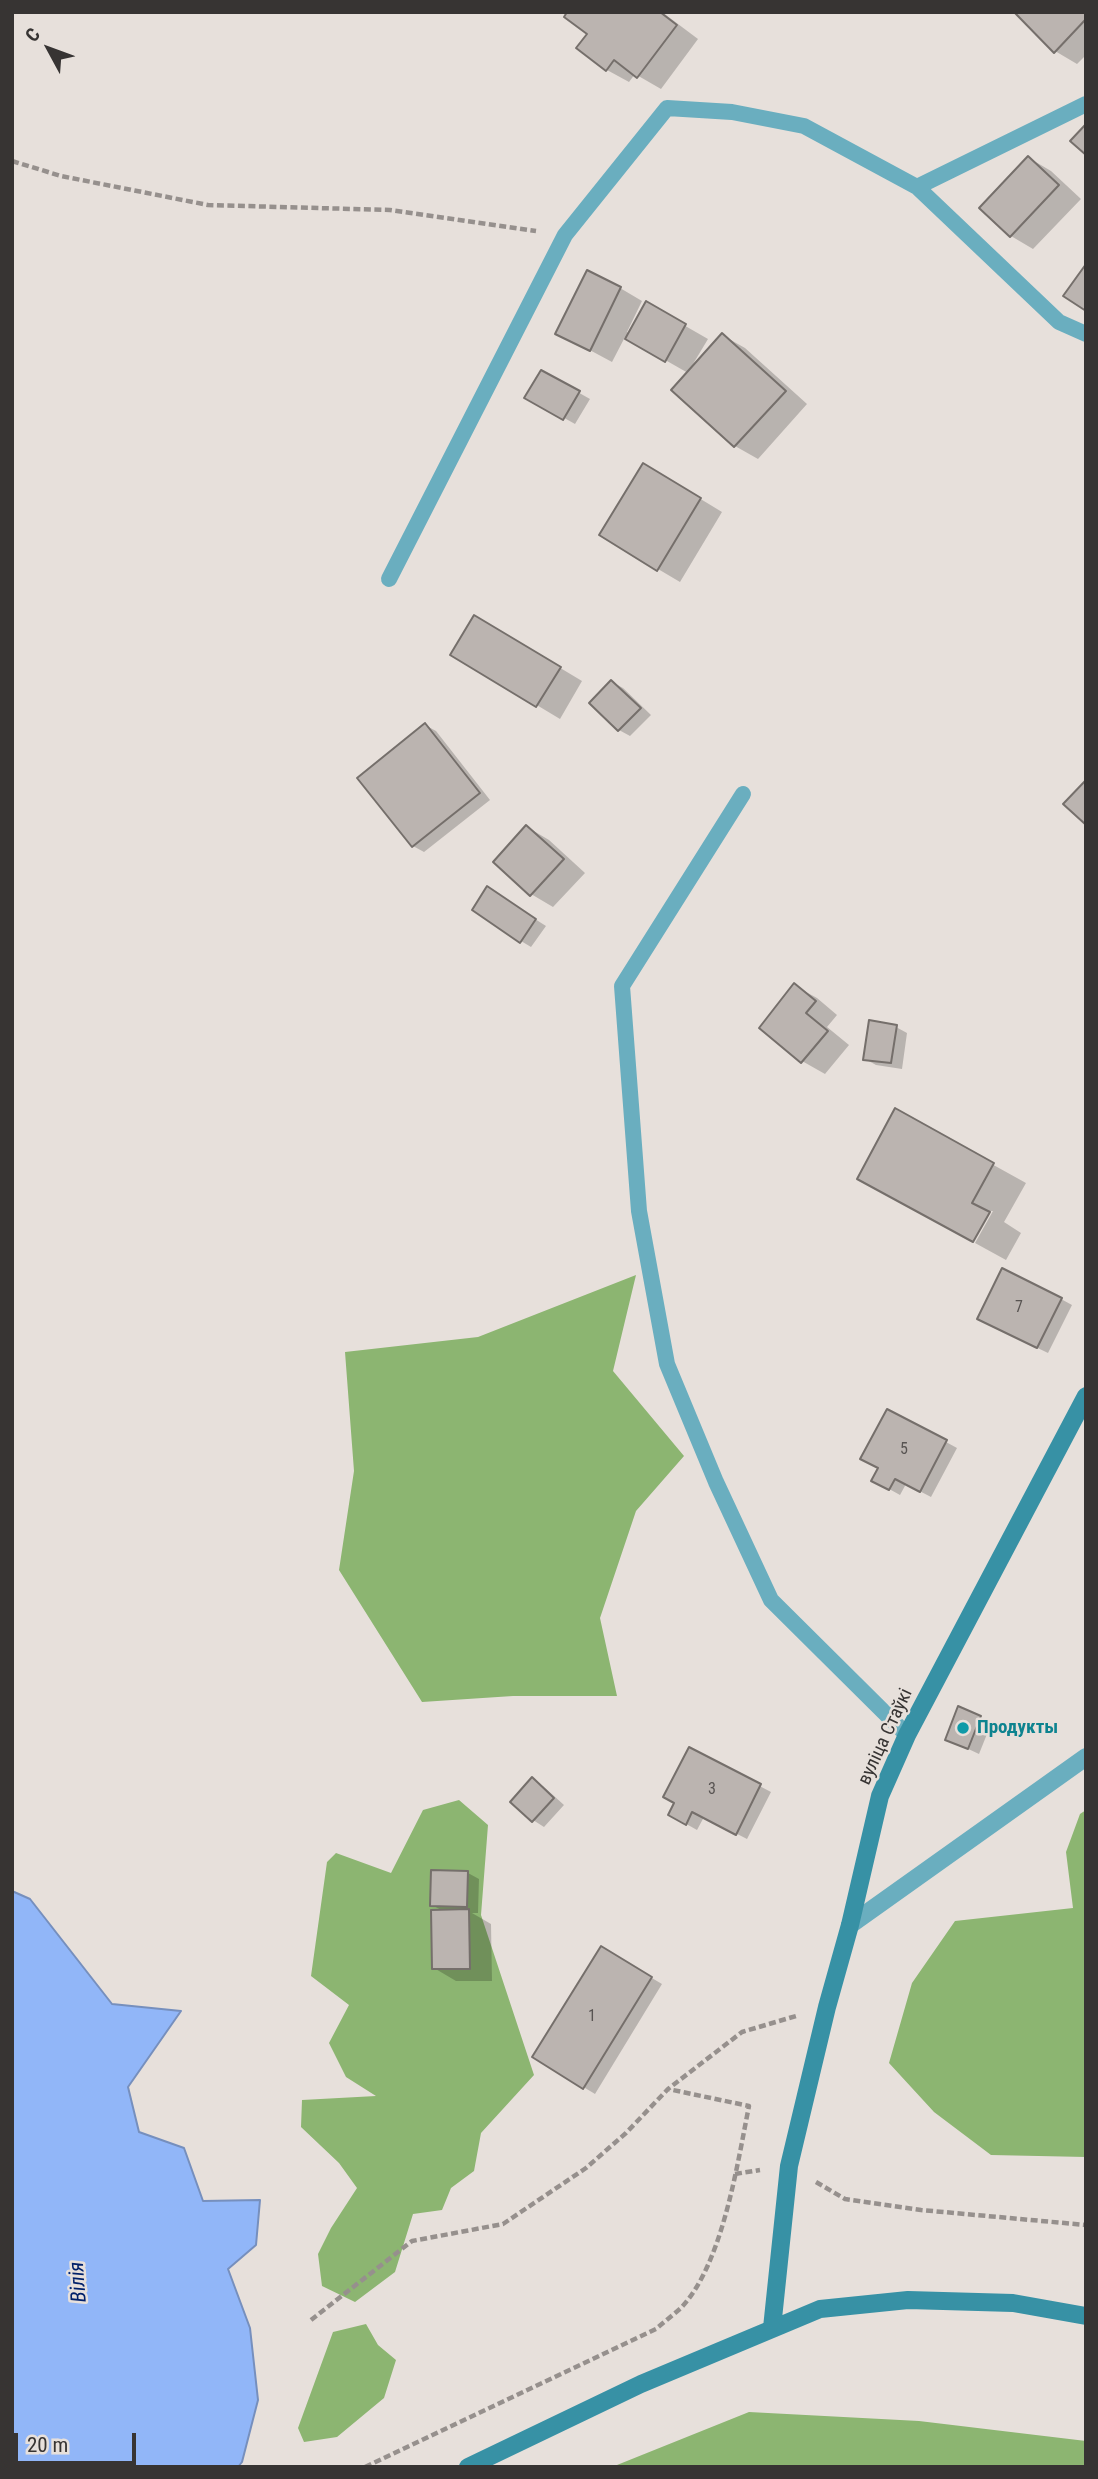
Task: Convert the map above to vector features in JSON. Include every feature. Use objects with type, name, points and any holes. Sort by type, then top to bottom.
[{"type":"street","name":"вуліца Стаўкі","points":[[772,2328],[789,2166],[880,1796],[907,1735],[1086,1396]]},
{"type":"street","points":[[850,1925],[1086,1757]]},
{"type":"street","points":[[468,2467],[641,2384],[820,2309],[908,2300],[1013,2303],[1086,2316]]},
{"type":"lane","points":[[917,187],[1086,104]]},
{"type":"lane","points":[[389,579],[565,235],[667,108],[732,112],[804,126],[917,187],[1059,322],[1086,334]]},
{"type":"lane","points":[[743,794],[622,986],[639,1211],[667,1364],[716,1482],[771,1600],[907,1735]]},
{"type":"path","points":[[12,161],[61,176],[208,205],[390,210],[565,235]]},
{"type":"path","points":[[311,2320],[412,2241],[503,2224],[586,2168],[626,2133],[668,2089],[742,2032],[827,2007]]},
{"type":"path","points":[[365,2467],[656,2329],[681,2307],[701,2277],[724,2217],[749,2106],[668,2089]]},
{"type":"path","points":[[735,2174],[789,2166],[845,2199],[921,2210],[1086,2225]]},
{"type":"green space","points":[[636,1275],[613,1371],[684,1456],[636,1511],[600,1618],[617,1696],[513,1696],[422,1702],[339,1570],[354,1471],[345,1352],[478,1337]]},
{"type":"green space","points":[[459,1800],[488,1825],[481,1915],[534,2075],[481,2133],[474,2171],[451,2188],[442,2210],[413,2214],[395,2272],[355,2302],[322,2286],[318,2254],[357,2188],[339,2163],[301,2127],[302,2100],[376,2096],[346,2077],[329,2043],[349,2005],[311,1976],[327,1862],[336,1853],[391,1873],[423,1810]]},
{"type":"green space","points":[[1086,1810],[1086,2157],[991,2155],[934,2112],[889,2063],[912,1983],[955,1921],[1073,1908],[1066,1852],[1080,1814]]},
{"type":"green space","points":[[366,2324],[378,2345],[396,2360],[384,2398],[337,2437],[304,2442],[298,2428],[333,2332]]},
{"type":"green space","points":[[749,2412],[919,2421],[1086,2441],[1086,2467],[612,2467]]},
{"type":"water","name":"Вілія","points":[[12,1891],[30,1899],[112,2004],[181,2011],[128,2087],[139,2132],[184,2148],[203,2201],[260,2200],[256,2245],[228,2269],[250,2328],[258,2400],[242,2462],[238,2467],[12,2467]]},
{"type":"building","points":[[567,12],[660,12],[677,25],[637,78],[614,60],[606,71],[576,48],[587,34],[564,17]]},
{"type":"building","points":[[1014,12],[1086,12],[1086,19],[1054,53]]},
{"type":"building","points":[[1086,124],[1086,155],[1070,141]]},
{"type":"building","points":[[1028,156],[1059,185],[1010,237],[979,208]]},
{"type":"building","points":[[1086,264],[1086,311],[1063,296]]},
{"type":"building","points":[[587,270],[621,287],[590,351],[555,334]]},
{"type":"building","points":[[646,301],[686,324],[665,362],[625,339]]},
{"type":"building","points":[[722,333],[786,391],[734,447],[671,390]]},
{"type":"building","points":[[541,370],[580,391],[563,420],[524,398]]},
{"type":"building","points":[[643,463],[701,498],[657,571],[599,535]]},
{"type":"building","points":[[474,615],[561,667],[536,707],[450,655]]},
{"type":"building","points":[[611,680],[641,708],[618,731],[589,703]]},
{"type":"building","points":[[425,723],[480,793],[412,847],[357,778]]},
{"type":"building","points":[[1086,780],[1086,824],[1085,824],[1063,804]]},
{"type":"building","points":[[526,825],[564,859],[530,896],[493,862]]},
{"type":"building","points":[[487,886],[536,919],[520,943],[472,910]]},
{"type":"building","points":[[794,983],[816,1001],[806,1013],[828,1031],[801,1063],[759,1028]]},
{"type":"building","points":[[869,1020],[897,1025],[891,1063],[863,1060]]},
{"type":"building","points":[[895,1108],[994,1163],[972,1203],[990,1212],[973,1242],[857,1179]]},
{"type":"building","points":[[1002,1268],[1062,1298],[1037,1348],[977,1319]]},
{"type":"building","points":[[887,1409],[947,1440],[920,1492],[895,1479],[889,1490],[871,1481],[878,1468],[860,1459]]},
{"type":"building","name":"Продукты","points":[[958,1706],[981,1716],[968,1749],[945,1740]]},
{"type":"building","points":[[689,1747],[761,1784],[736,1835],[692,1812],[686,1825],[668,1815],[674,1803],[663,1797]]},
{"type":"building","points":[[532,1777],[554,1798],[532,1822],[510,1802]]},
{"type":"building","points":[[431,1870],[468,1871],[467,1907],[430,1906]]},
{"type":"building","points":[[469,1909],[470,1969],[432,1969],[431,1910]]},
{"type":"building","points":[[601,1946],[652,1977],[583,2089],[532,2057]]},
{"type":"place","name":"Продукты","points":[[963,1728]]}]
